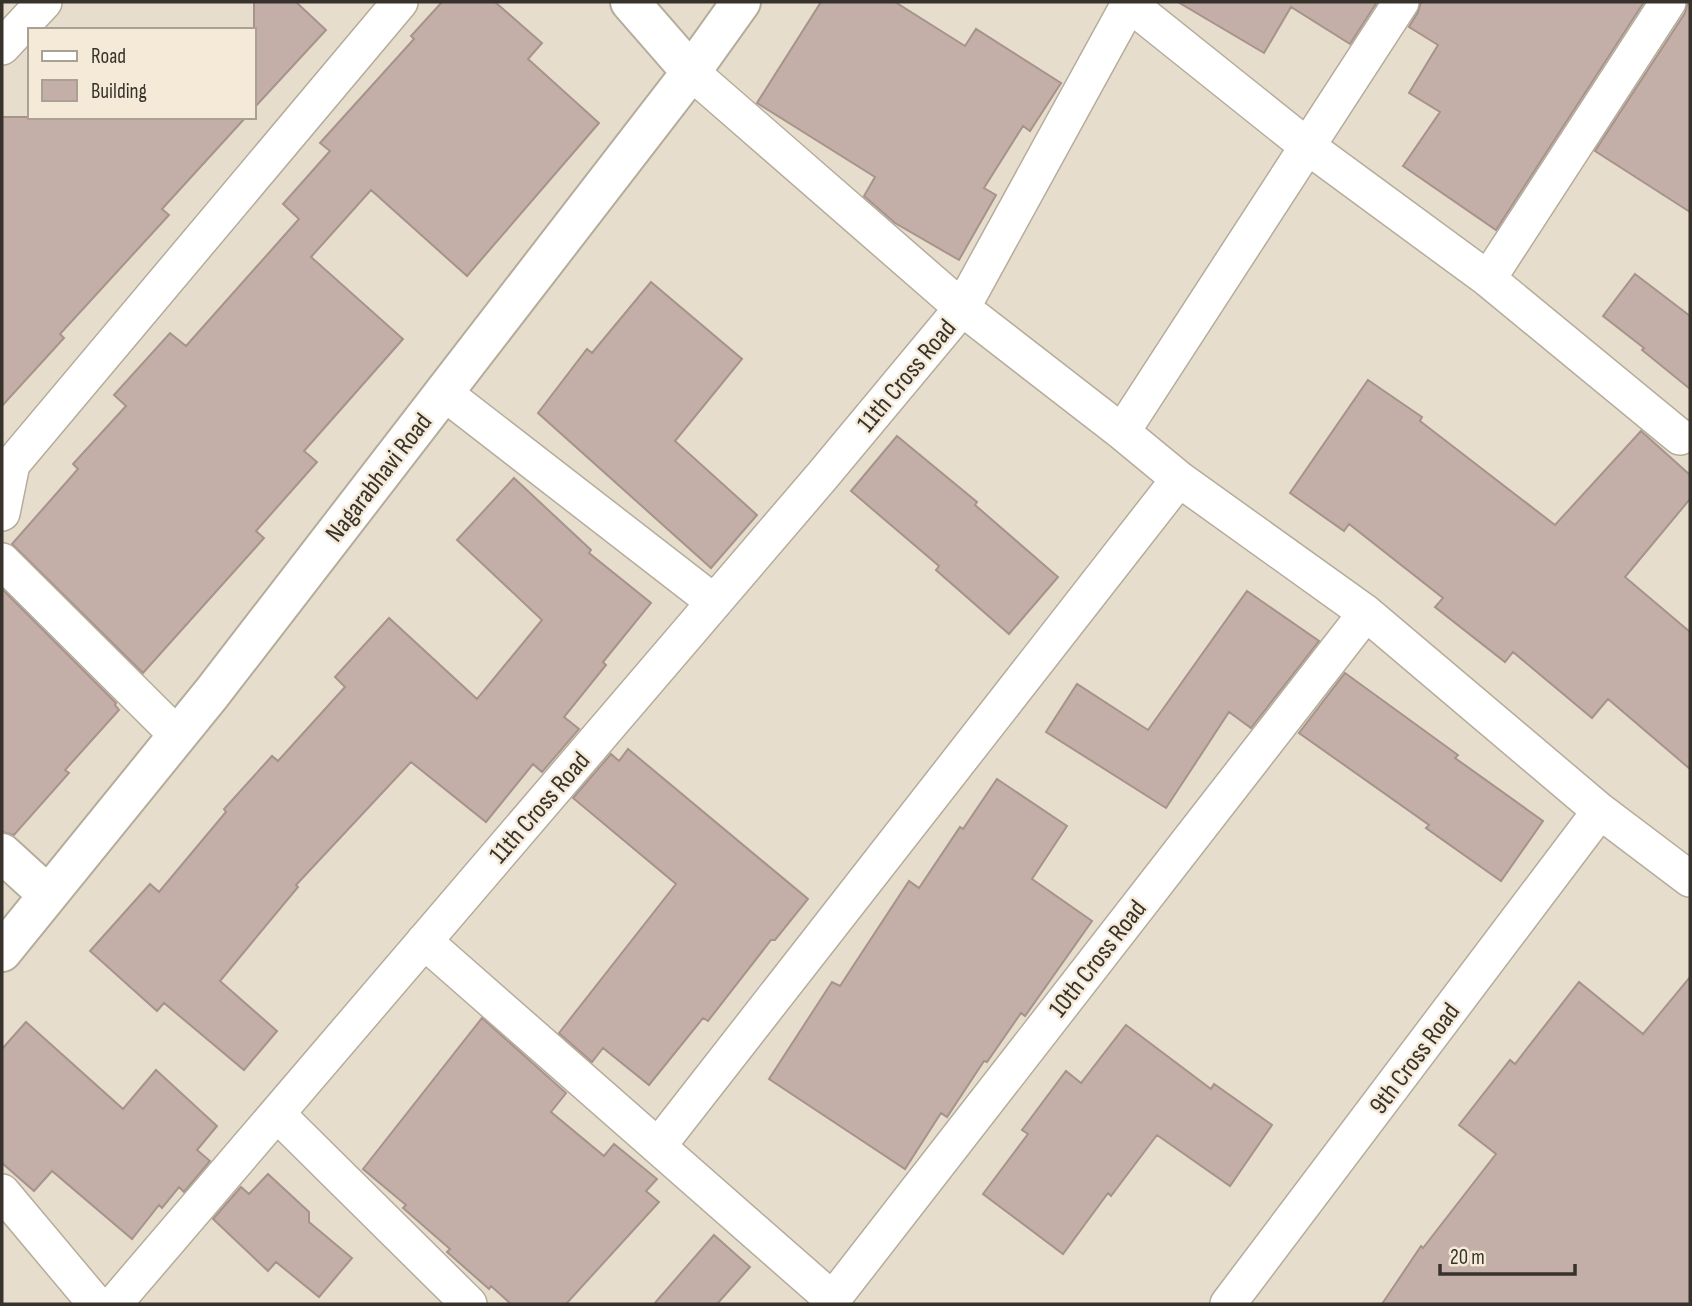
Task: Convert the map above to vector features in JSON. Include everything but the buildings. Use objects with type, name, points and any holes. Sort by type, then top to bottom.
[{"type":"main road","points":[[630,2],[691,72]]},
{"type":"main road","name":"Nagarabhavi Road","points":[[2,952],[212,692],[691,72],[741,2]]},
{"type":"main road","points":[[2,853],[48,895]]},
{"type":"street","points":[[2,47],[44,2]]},
{"type":"street","points":[[2,513],[12,464],[400,2]]},
{"type":"street","points":[[1128,2],[1307,146],[1488,279],[1687,435]]},
{"type":"street","name":"11th Cross Road","points":[[114,1304],[715,602],[961,307],[1128,2]]},
{"type":"street","points":[[1122,432],[1401,2]]},
{"type":"street","points":[[1488,279],[1668,2]]},
{"type":"street","points":[[691,72],[961,307],[1122,432],[1178,480],[1366,612],[1600,811],[1690,879]]},
{"type":"street","points":[[443,392],[715,602]]},
{"type":"street","points":[[659,1145],[1178,480]]},
{"type":"street","points":[[2,561],[176,734]]},
{"type":"street","name":"10th Cross Road","points":[[831,1302],[1366,612]]},
{"type":"street","name":"9th Cross Road","points":[[1227,1304],[1600,811]]},
{"type":"street","points":[[425,941],[659,1145],[831,1302]]},
{"type":"street","points":[[277,1114],[469,1304]]},
{"type":"street","points":[[2,1192],[96,1304]]}]
